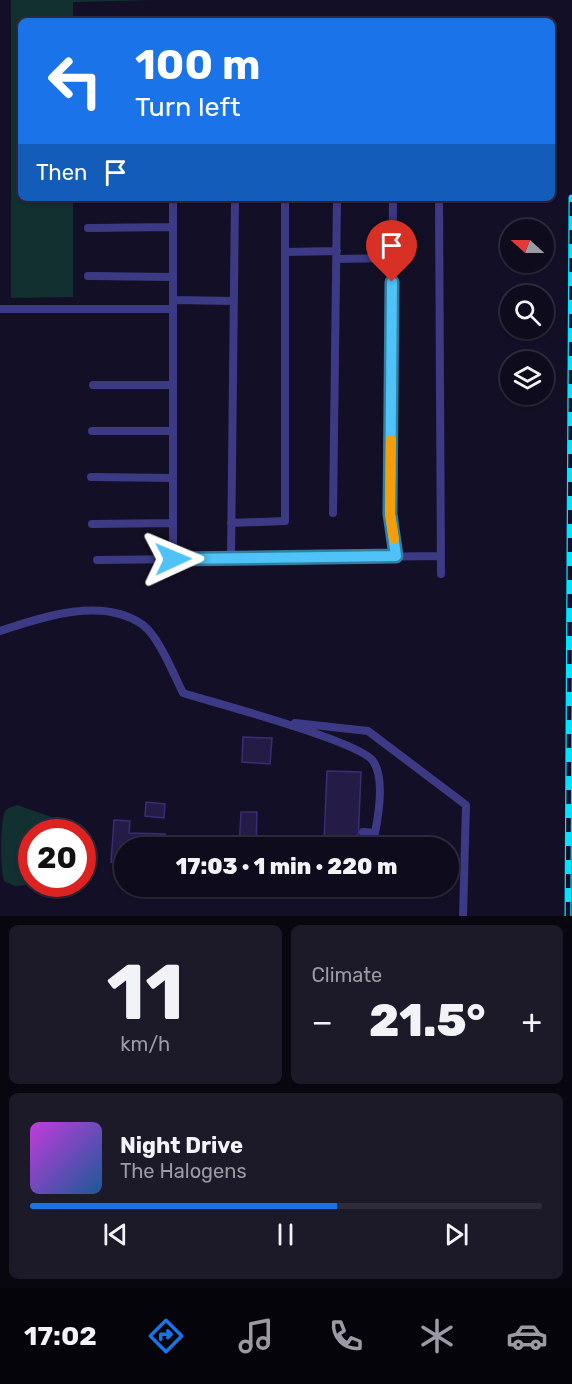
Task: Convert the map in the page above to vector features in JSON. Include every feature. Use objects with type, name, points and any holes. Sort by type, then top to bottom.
[{"type":"lane","points":[[173,201],[173,559]]},
{"type":"lane","points":[[231,558],[235,201]]},
{"type":"lane","points":[[231,523],[285,521],[285,201]]},
{"type":"lane","points":[[333,513],[338,201]]},
{"type":"lane","points":[[393,201],[390,514],[396,556]]},
{"type":"lane","points":[[439,201],[441,574]]},
{"type":"lane","points":[[88,228],[173,227]]},
{"type":"lane","points":[[285,252],[393,258]]},
{"type":"lane","points":[[88,276],[173,277]]},
{"type":"lane","points":[[0,309],[173,305],[234,301]]},
{"type":"lane","points":[[93,385],[173,385]]},
{"type":"lane","points":[[92,431],[173,431]]},
{"type":"lane","points":[[91,477],[173,478]]},
{"type":"lane","points":[[92,524],[173,524]]},
{"type":"lane","points":[[97,560],[441,556]]},
{"type":"lane","points":[[0,631],[48,614],[112,610],[144,626],[158,645],[183,693],[321,735],[372,759],[380,775],[377,823],[375,832],[363,832]]},
{"type":"lane","points":[[271,720],[369,731],[466,805],[463,916]]},
{"type":"green space","points":[[11,0],[157,0],[73,2],[73,18],[18,18],[18,201],[73,201],[73,297],[11,298]]},
{"type":"green space","points":[[17,805],[57,819],[18,819],[18,886],[4,881],[1,846],[3,816],[6,810]]},
{"type":"building","points":[[243,737],[272,738],[270,764],[242,762]]},
{"type":"building","points":[[327,771],[361,772],[358,837],[324,837]]},
{"type":"building","points":[[146,802],[165,804],[164,818],[145,816]]},
{"type":"building","points":[[241,812],[257,812],[256,837],[240,837]]},
{"type":"building","points":[[114,820],[130,821],[129,833],[165,834],[165,837],[114,837],[114,862],[111,862]]},
{"type":"railway","points":[[568,916],[572,198]]},
{"type":"slow traffic","points":[[391,440],[390,514],[394,539]]},
{"type":"route","points":[[173,559],[396,556],[390,514],[392,282]]}]
